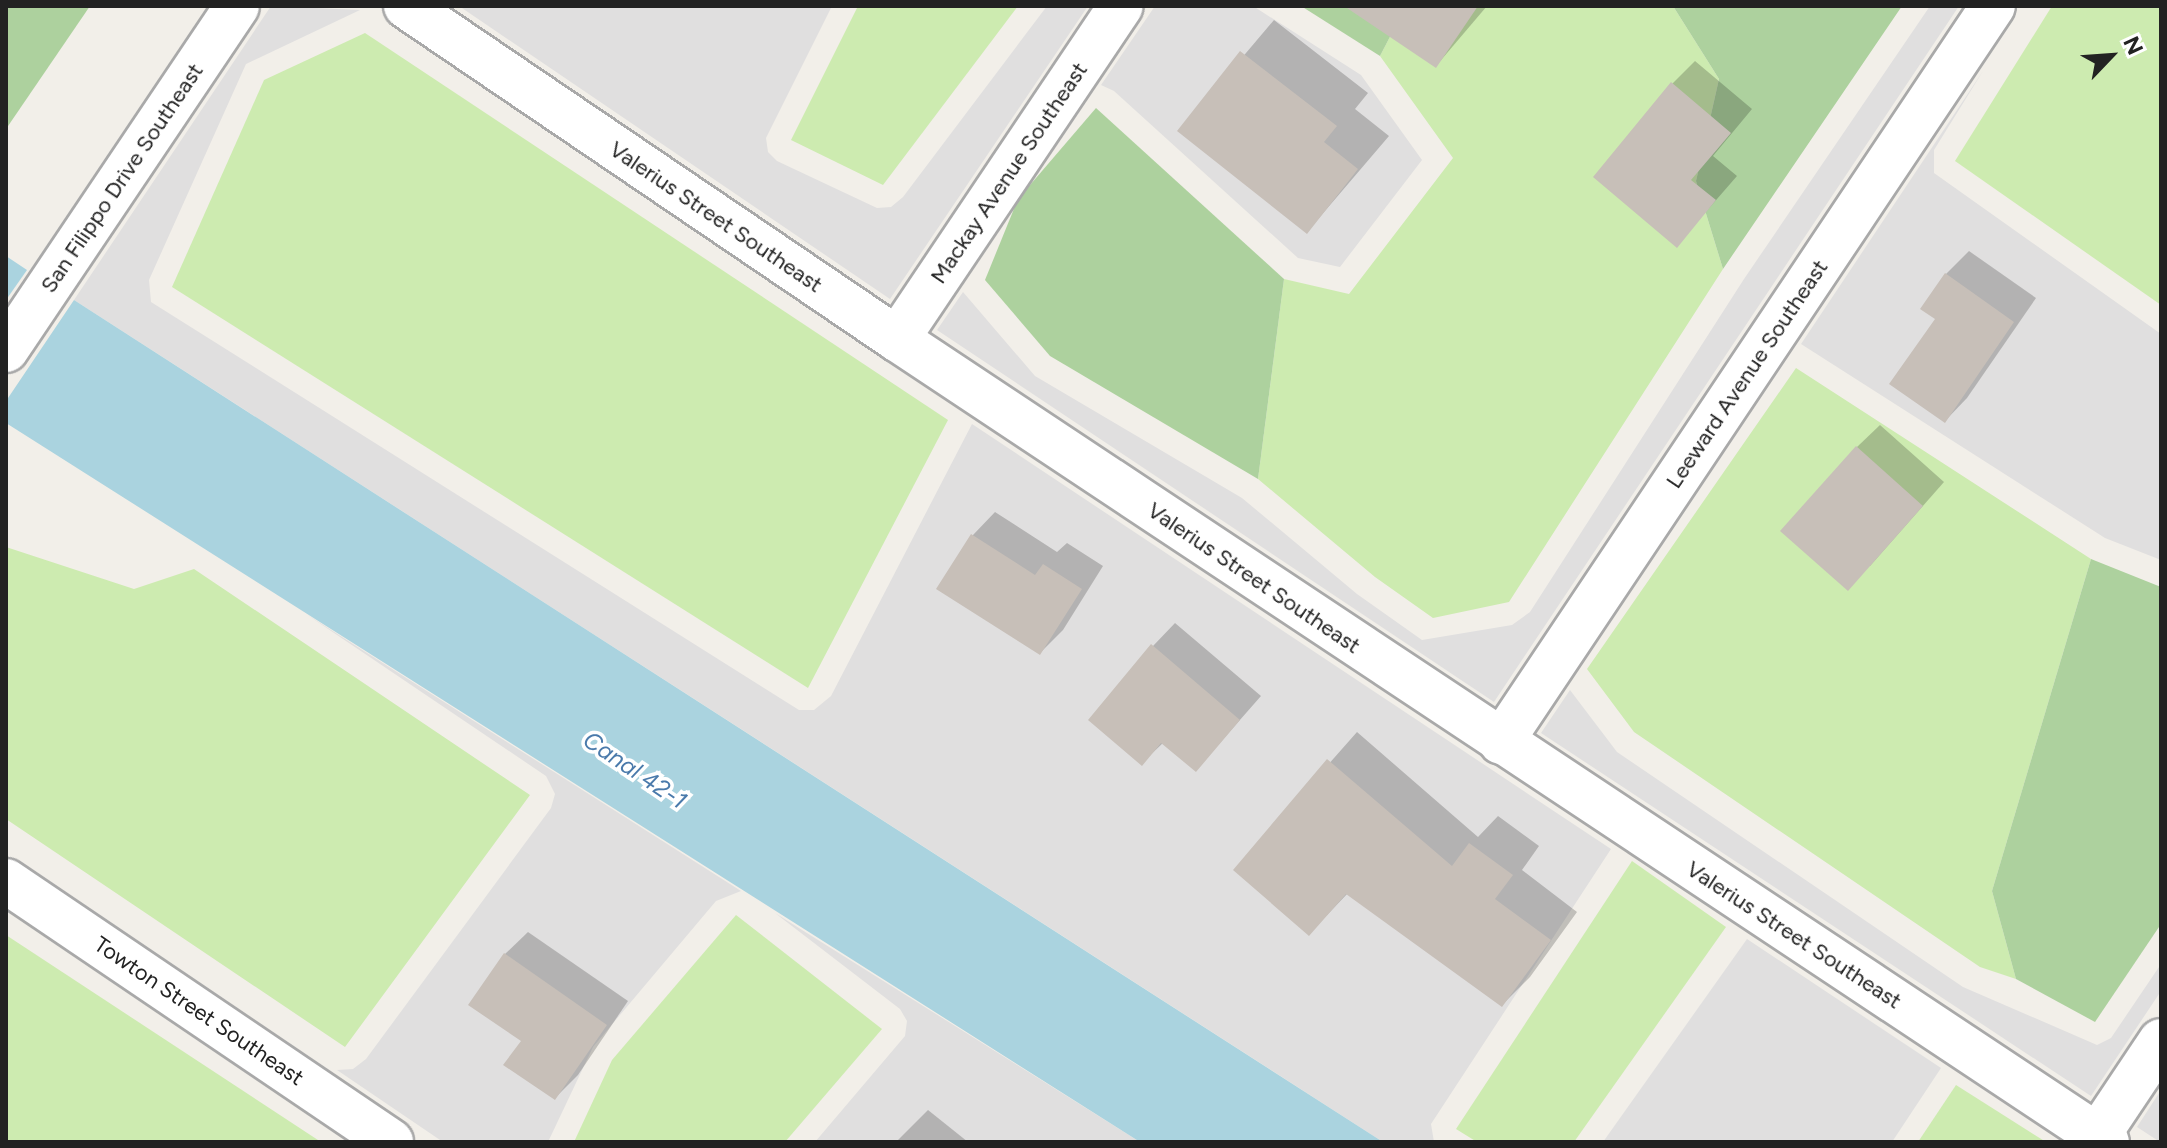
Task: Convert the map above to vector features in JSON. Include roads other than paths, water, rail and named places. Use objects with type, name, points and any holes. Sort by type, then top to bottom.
[{"type":"street","name":"San Filippo Drive Southeast","points":[[6,350],[237,6]]},
{"type":"street","name":"Valerius Street Southeast","points":[[406,6],[897,339],[2103,1139]]},
{"type":"street","name":"Mackay Avenue Southeast","points":[[897,339],[1121,6]]},
{"type":"street","name":"Leeward Avenue Southeast","points":[[1501,742],[1993,6]]},
{"type":"street","name":"Towton Street Southeast","points":[[6,881],[391,1142]]},
{"type":"street","points":[[2103,1139],[2161,1041]]},
{"type":"water","points":[[6,256],[27,270],[6,300]]},
{"type":"water","name":"Canal 42-1","points":[[74,300],[1383,1142],[1140,1142],[6,423],[6,401]]}]
